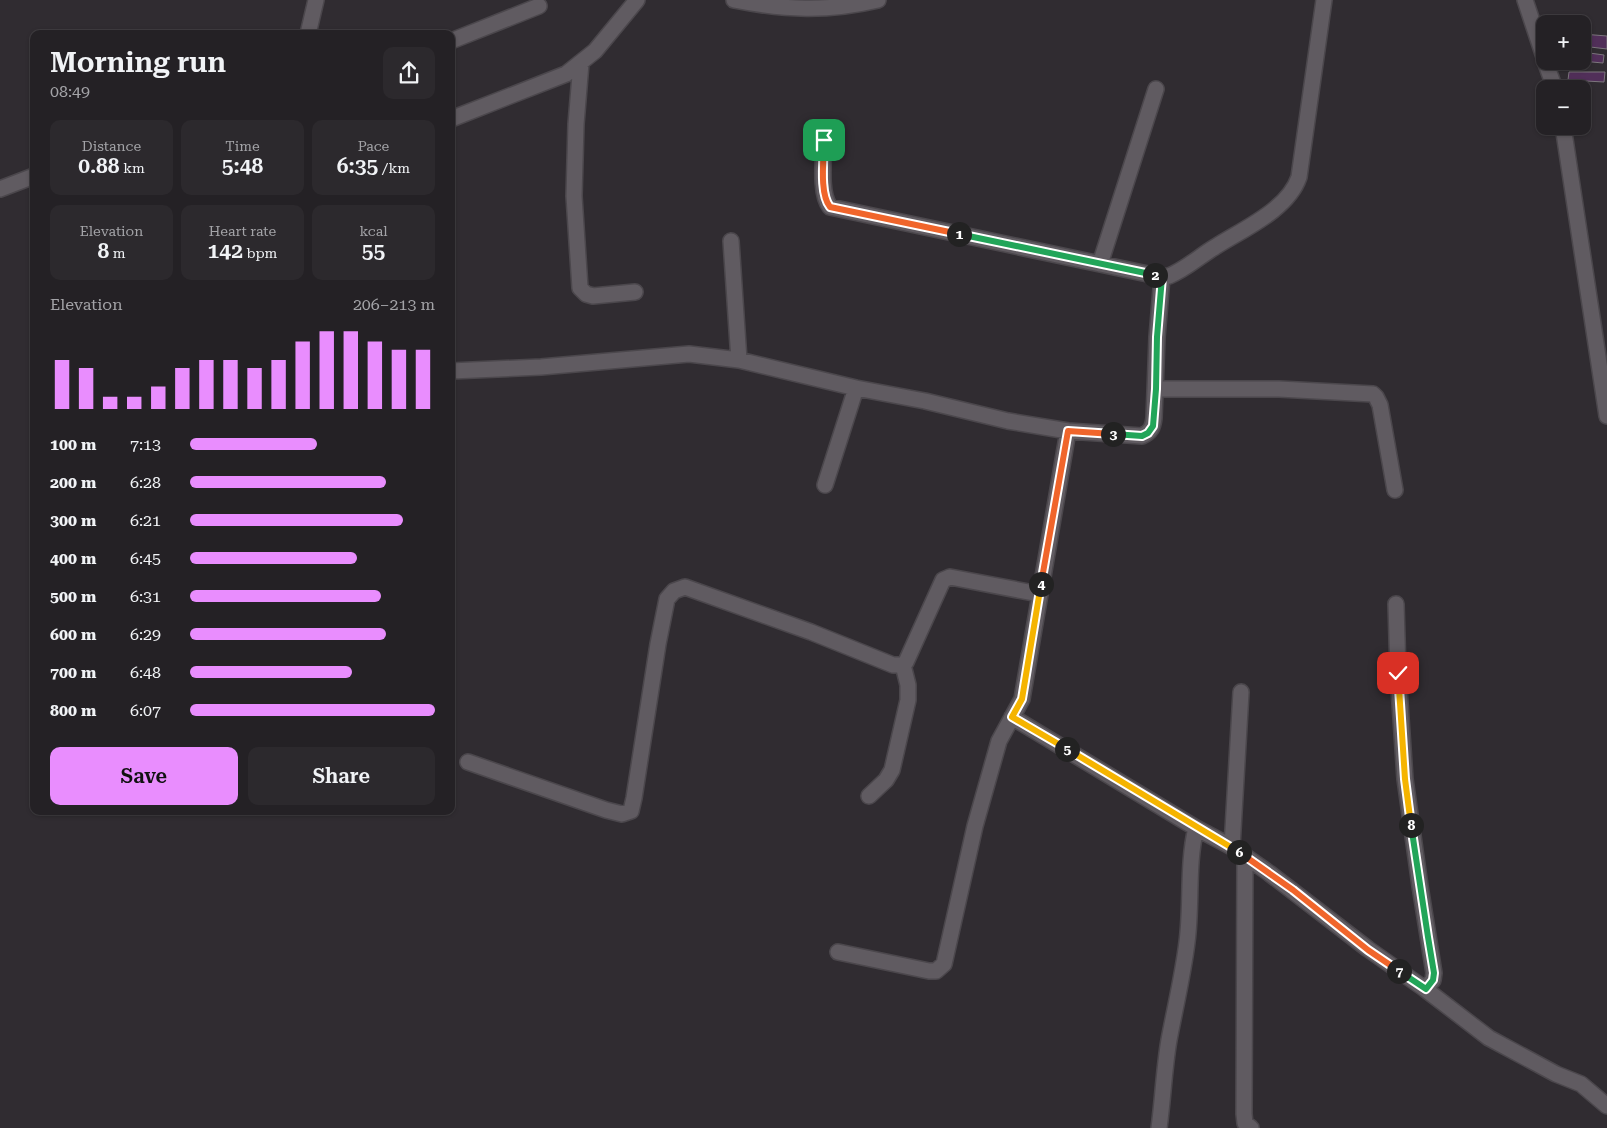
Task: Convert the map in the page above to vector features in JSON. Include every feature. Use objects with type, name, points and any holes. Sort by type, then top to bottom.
[{"type":"street","points":[[309,30],[316,0]]},
{"type":"street","points":[[735,0],[770,7],[802,9],[834,8],[878,0]]},
{"type":"street","points":[[824,140],[824,189],[825,200],[830,207],[1162,277],[1175,273],[1268,214],[1290,195],[1296,187],[1300,177],[1324,0]]},
{"type":"street","points":[[1525,0],[1536,34]]},
{"type":"street","points":[[455,117],[566,74],[594,51],[635,1]]},
{"type":"street","points":[[455,39],[539,6]]},
{"type":"street","points":[[581,63],[576,124],[574,196],[580,288],[586,294],[592,296],[635,292]]},
{"type":"street","points":[[1100,264],[1156,89]]},
{"type":"street","points":[[1564,135],[1607,416]]},
{"type":"street","points":[[0,189],[30,178]]},
{"type":"street","points":[[731,241],[739,360]]},
{"type":"street","points":[[455,371],[541,367],[689,354],[739,360],[856,388],[925,400],[1008,421],[1068,431],[1142,436],[1148,433],[1153,426],[1162,277]]},
{"type":"street","points":[[825,485],[856,388]]},
{"type":"street","points":[[1156,389],[1296,390],[1373,394],[1380,405],[1395,490]]},
{"type":"street","points":[[838,952],[930,971],[936,971],[941,968],[946,955],[975,826],[999,741],[1022,699],[1068,431]]},
{"type":"street","points":[[903,665],[943,580],[948,577],[1039,594]]},
{"type":"street","points":[[468,762],[606,810],[622,814],[631,811],[667,599],[674,591],[685,587],[698,590],[811,632],[893,665],[903,665]]},
{"type":"street","points":[[1396,604],[1398,673],[1405,779],[1422,903],[1434,973],[1433,980],[1426,989]]},
{"type":"street","points":[[869,796],[886,780],[892,770],[908,700],[908,684],[903,665]]},
{"type":"street","points":[[1232,847],[1241,692]]},
{"type":"street","points":[[1012,717],[1196,828],[1232,847],[1293,890],[1368,950],[1426,989],[1489,1038],[1556,1074],[1581,1084],[1607,1106]]},
{"type":"street","points":[[1159,1128],[1169,1041],[1187,944],[1190,863],[1196,828]]},
{"type":"street","points":[[1245,856],[1244,1114],[1245,1122],[1251,1128]]},
{"type":"building","points":[[1591,35],[1607,36],[1607,49],[1591,47]]},
{"type":"building","points":[[1591,53],[1604,55],[1603,63],[1591,62]]},
{"type":"building","points":[[1569,72],[1605,72],[1604,82],[1568,80]]},
{"type":"route","points":[[824,140],[824,189],[825,200],[830,207],[1162,277],[1153,426],[1148,433],[1142,436],[1068,431],[1022,699],[1012,717],[1196,828],[1232,847],[1293,890],[1368,950],[1426,989],[1433,980],[1434,965],[1420,886],[1405,779],[1398,673]]}]
